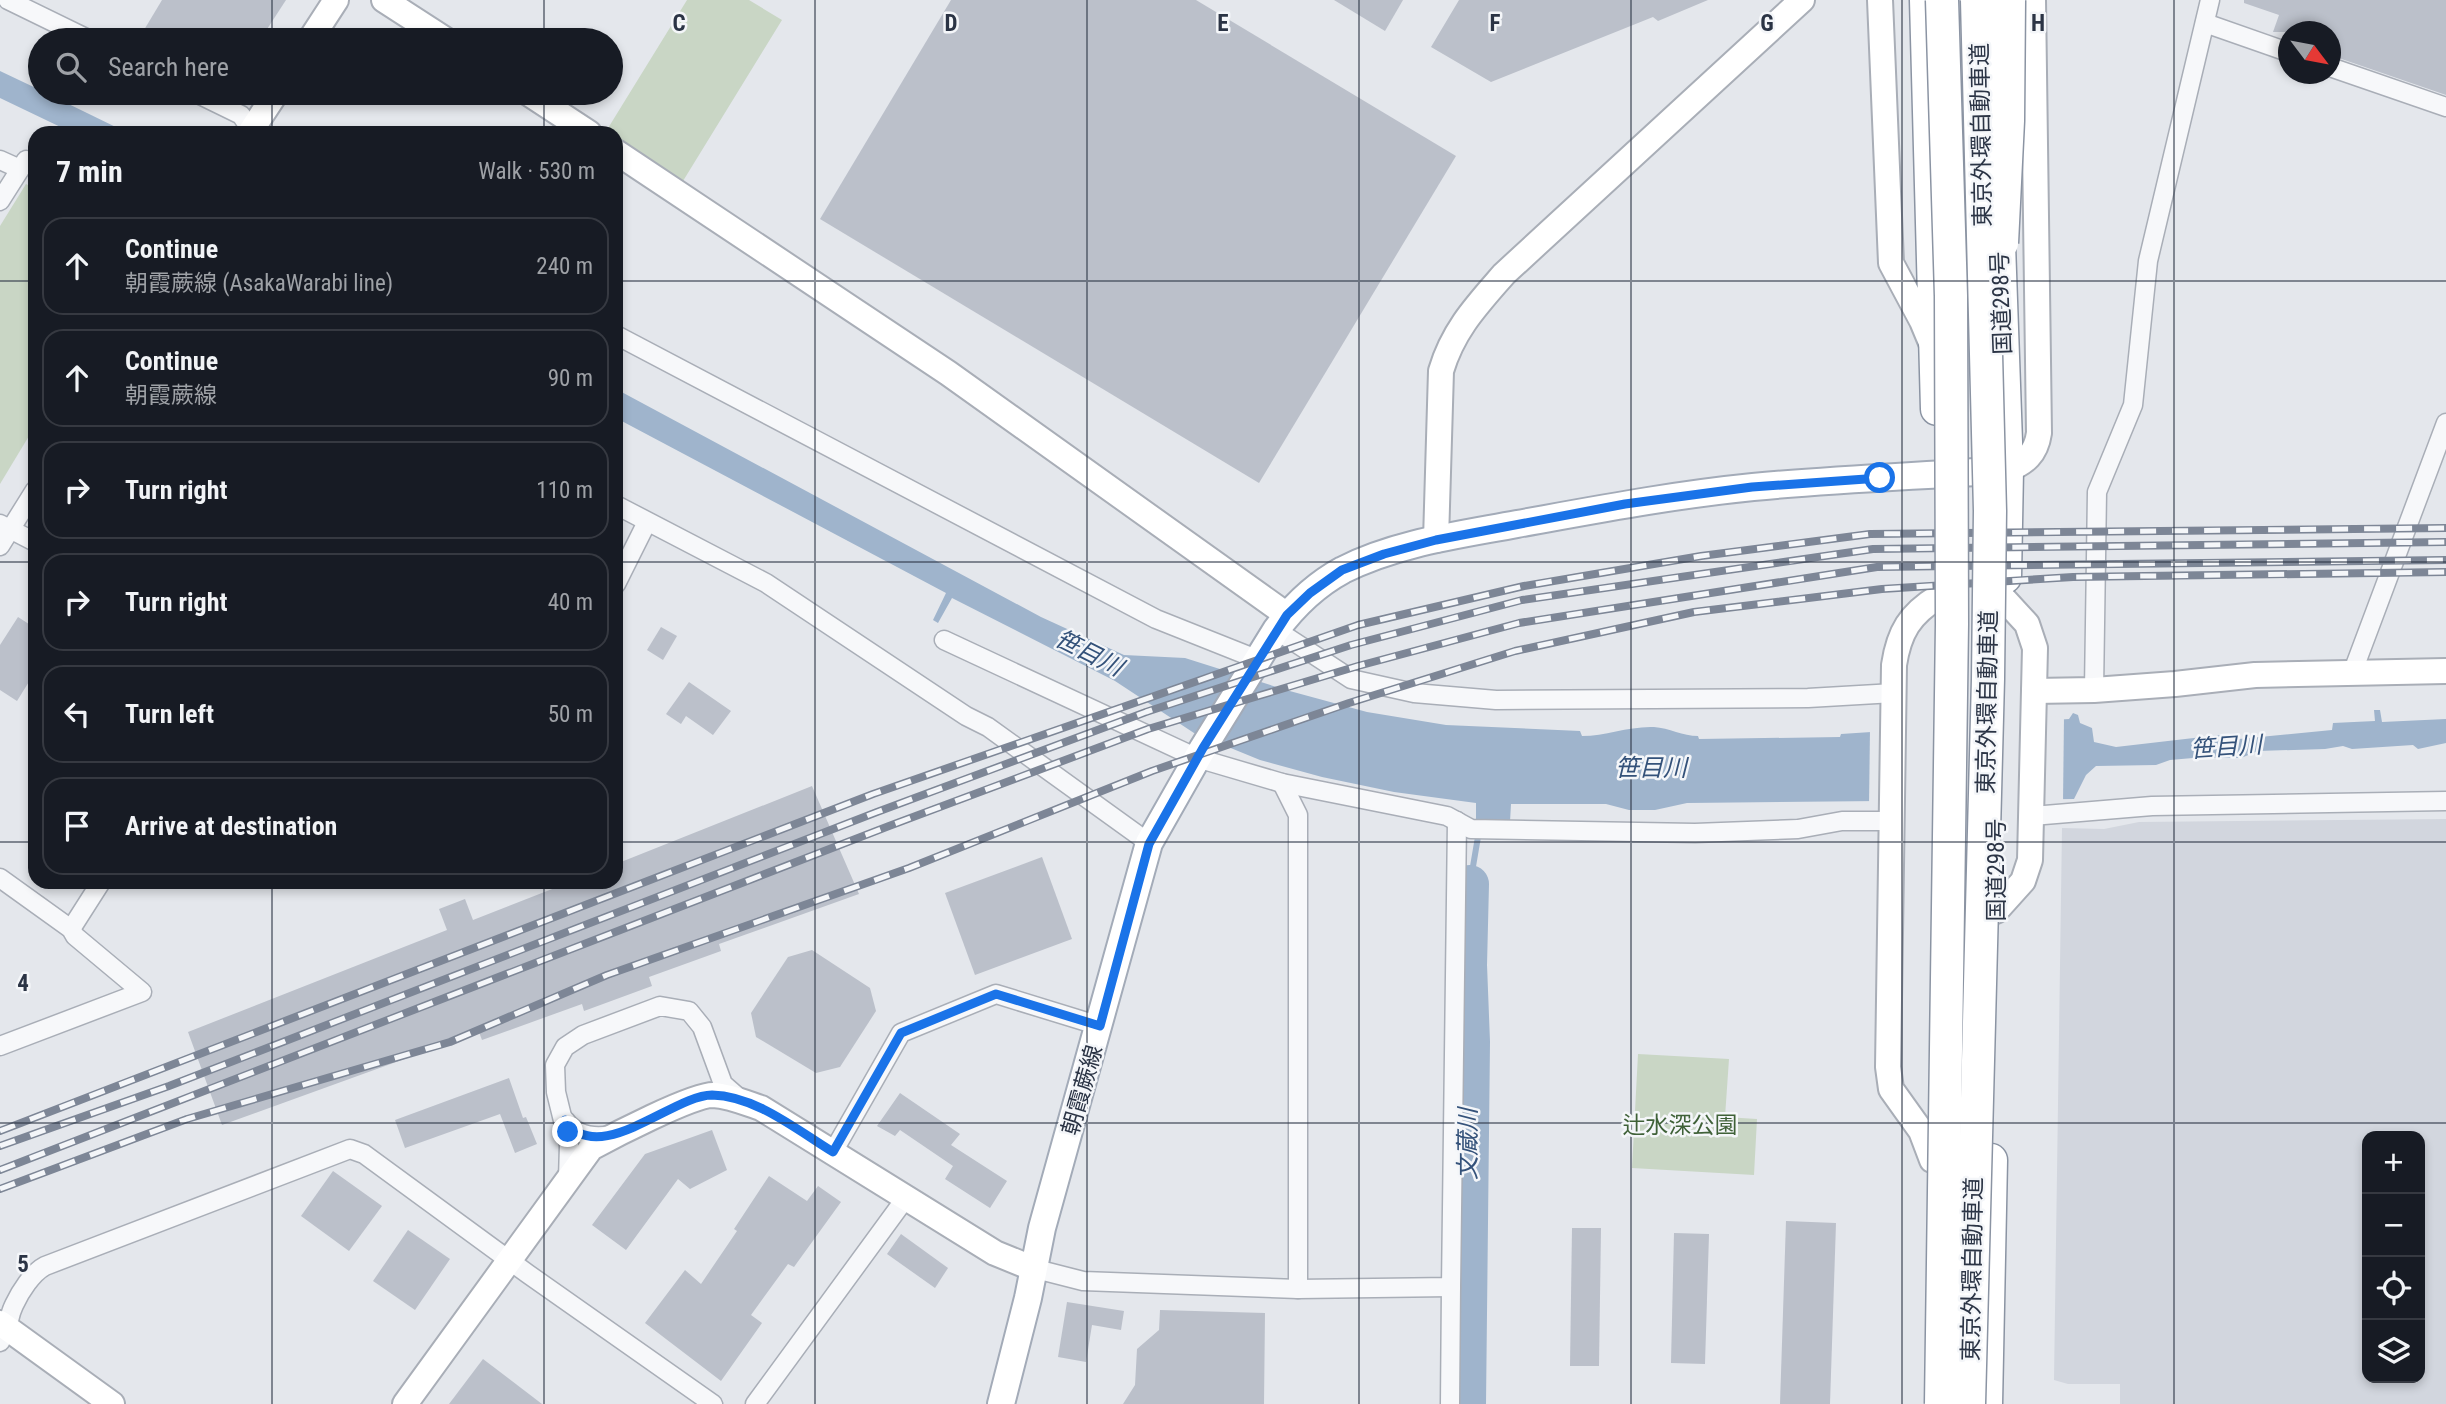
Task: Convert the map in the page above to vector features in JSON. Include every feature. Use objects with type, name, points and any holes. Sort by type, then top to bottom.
[{"type":"highway","points":[[1923,0],[1951,296]]},
{"type":"highway","points":[[1923,0],[1938,475],[1938,810],[1926,1404]]},
{"type":"highway","name":"東京外環自動車道","points":[[1941,1404],[1952,624],[1951,296],[1942,0]]},
{"type":"highway","name":"東京外環自動車道","points":[[1969,1404],[1990,511],[1978,0]]},
{"type":"highway","name":"国道298号","points":[[1986,1404],[1996,809],[2007,470],[1993,0]]},
{"type":"highway","points":[[1990,511],[2008,121],[2009,0]]},
{"type":"main road","name":"朝霞蕨線","points":[[1001,1404],[1028,1298],[1032,1268],[1149,844],[1200,753],[1282,622],[1310,593],[1342,570],[1384,554],[1436,540],[1625,504],[1739,489],[2007,470]]},
{"type":"street","points":[[8,0],[65,28]]},
{"type":"street","points":[[318,28],[336,0]]},
{"type":"street","points":[[384,0],[427,28]]},
{"type":"street","points":[[1436,540],[1441,371],[1448,347],[1467,317],[1504,274],[1802,0]]},
{"type":"street","points":[[2007,470],[2021,465],[2029,458],[2037,446],[2039,433],[2033,0]]},
{"type":"street","points":[[2094,690],[2097,492],[2133,405],[2148,261],[2210,0]]},
{"type":"street","points":[[1878,1],[1891,263],[1935,352]]},
{"type":"street","points":[[2205,23],[2278,49]]},
{"type":"street","points":[[2341,70],[2446,107]]},
{"type":"street","points":[[221,105],[242,115],[248,126]]},
{"type":"street","points":[[256,126],[269,105]]},
{"type":"street","points":[[546,105],[578,126]]},
{"type":"street","points":[[623,157],[948,373],[1282,622],[1351,679],[1414,693],[1496,701],[1808,698],[1893,702]]},
{"type":"street","points":[[0,160],[23,165],[0,201]]},
{"type":"street","points":[[623,339],[1156,619],[1255,668]]},
{"type":"street","points":[[2353,671],[2446,423]]},
{"type":"street","points":[[0,546],[5,527],[28,499]]},
{"type":"street","points":[[623,509],[766,583],[967,716],[988,727],[1149,844]]},
{"type":"street","points":[[623,570],[647,522]]},
{"type":"street","points":[[5,527],[28,538]]},
{"type":"street","points":[[1932,1160],[1921,1131],[1891,1089],[1888,1067],[1893,702],[1897,645],[1920,608],[1938,597]]},
{"type":"street","points":[[1996,911],[2023,881],[2030,860],[2035,648],[2027,624],[2004,598]]},
{"type":"street","points":[[944,640],[1200,753],[1282,783],[1447,817],[1471,828],[1695,833],[1798,829],[1892,816]]},
{"type":"street","points":[[2034,701],[2094,690],[2255,675],[2446,671]]},
{"type":"street","points":[[1282,783],[1298,815],[1298,1289]]},
{"type":"street","points":[[2031,812],[2152,806],[2446,801]]},
{"type":"street","points":[[1450,1404],[1457,821]]},
{"type":"street","points":[[0,878],[71,929],[75,936],[142,992],[0,1046]]},
{"type":"street","points":[[71,929],[97,889]]},
{"type":"street","points":[[833,1152],[901,1033],[996,994],[1100,1026]]},
{"type":"street","points":[[568,1179],[569,1145],[556,1092],[555,1065],[565,1047],[583,1035],[660,1006],[689,1011],[702,1027],[723,1084],[745,1102]]},
{"type":"street","points":[[405,1404],[591,1148],[710,1095],[761,1108],[995,1253],[1032,1268],[1083,1281],[1298,1289],[1451,1287]]},
{"type":"street","points":[[565,1120],[573,1130],[589,1136],[620,1133]]},
{"type":"street","points":[[112,1404],[3,1331],[13,1307],[35,1274],[45,1266],[351,1149],[364,1154],[713,1404]]},
{"type":"street","points":[[755,1404],[905,1199]]},
{"type":"shaded area","points":[[2446,819],[2446,1404],[2120,1404],[2120,1384],[2068,1384],[2054,1380],[2062,828],[2104,829],[2139,822]]},
{"type":"green space","points":[[687,0],[749,0],[782,20],[683,181],[623,144],[623,126],[609,126]]},
{"type":"green space","points":[[26,184],[28,185],[28,438],[0,484],[0,226]]},
{"type":"green space","name":"辻水深公園","points":[[1638,1054],[1729,1059],[1725,1117],[1757,1119],[1754,1175],[1632,1168]]},
{"type":"water","points":[[0,71],[28,84],[28,105],[71,105],[114,126],[58,126],[0,98]]},
{"type":"water","name":"笹目川","points":[[623,393],[1041,617],[1124,655],[1185,658],[1367,712],[1446,725],[1580,731],[1582,736],[1654,727],[1698,736],[1699,739],[1840,737],[1841,734],[2069,719],[2073,713],[2078,715],[2080,723],[2092,728],[2094,742],[2116,747],[2237,733],[2239,739],[2332,730],[2333,723],[2375,721],[2374,710],[2380,710],[2382,722],[2446,719],[2446,743],[2418,749],[2413,745],[2258,751],[2241,758],[2193,758],[2170,760],[2156,765],[2096,766],[2086,775],[2074,799],[1687,803],[1655,810],[1629,810],[1606,804],[1511,804],[1510,822],[1476,820],[1476,803],[1394,792],[1322,777],[1260,760],[1194,733],[1115,681],[952,598],[938,623],[933,620],[946,593],[623,422]]},
{"type":"pier","points":[[2064,716],[2063,802],[1869,806],[1870,729]]},
{"type":"building","points":[[162,0],[286,0],[268,28],[145,28]]},
{"type":"building","points":[[951,0],[1196,0],[1456,156],[1259,483],[820,219]]},
{"type":"building","points":[[1334,0],[1403,0],[1385,31]]},
{"type":"building","points":[[1459,0],[1708,0],[1658,21],[1653,17],[1491,82],[1431,47]]},
{"type":"building","points":[[2244,0],[2446,0],[2446,95],[2341,59],[2341,21],[2278,21],[2278,32],[2273,32],[2279,15],[2244,3]]},
{"type":"building","points":[[18,617],[28,623],[28,683],[17,701],[0,690],[0,645]]},
{"type":"building","points":[[661,627],[677,636],[663,660],[647,650]]},
{"type":"building","points":[[689,682],[731,711],[713,735],[686,716],[681,724],[666,714]]},
{"type":"building","points":[[812,786],[859,894],[719,944],[721,951],[649,977],[652,986],[584,1011],[582,1004],[482,1040],[479,1032],[222,1125],[188,1032],[447,930],[439,909],[465,899],[473,920],[552,889],[623,889],[623,861]]},
{"type":"building","points":[[1042,857],[1072,939],[975,975],[945,893]]},
{"type":"building","points":[[812,950],[870,988],[876,1011],[840,1067],[816,1073],[756,1037],[751,1013],[788,957]]},
{"type":"building","points":[[509,1078],[523,1118],[526,1117],[537,1144],[515,1153],[500,1114],[405,1148],[395,1120]]},
{"type":"building","points":[[900,1093],[960,1134],[951,1145],[1007,1181],[990,1208],[945,1179],[953,1166],[900,1130],[895,1136],[877,1126]]},
{"type":"building","points":[[712,1130],[727,1170],[690,1189],[678,1179],[626,1250],[592,1225],[645,1154]]},
{"type":"building","points":[[333,1171],[382,1206],[349,1251],[301,1216]]},
{"type":"building","points":[[769,1176],[807,1201],[818,1186],[841,1202],[794,1267],[788,1264],[751,1315],[762,1323],[721,1381],[645,1323],[685,1270],[701,1284],[737,1231],[734,1229]]},
{"type":"building","points":[[1786,1221],[1836,1223],[1830,1404],[1780,1404]]},
{"type":"building","points":[[1572,1228],[1601,1228],[1599,1366],[1570,1366]]},
{"type":"building","points":[[408,1230],[450,1259],[415,1310],[373,1281]]},
{"type":"building","points":[[1674,1233],[1709,1234],[1705,1364],[1671,1363]]},
{"type":"building","points":[[901,1234],[948,1268],[935,1288],[887,1254]]},
{"type":"building","points":[[1067,1302],[1124,1311],[1121,1330],[1092,1325],[1086,1362],[1058,1357]]},
{"type":"building","points":[[1160,1310],[1265,1313],[1264,1404],[1123,1404],[1135,1385],[1137,1349],[1159,1330]]},
{"type":"building","points":[[483,1359],[542,1404],[449,1404]]},
{"type":"waterway","points":[[1470,884],[1479,831]]},
{"type":"waterway","name":"文蔵川","points":[[1467,1404],[1470,884]]},
{"type":"railway","points":[[0,1131],[873,794],[1358,625],[1524,586],[1701,556],[1870,534],[2446,528]]},
{"type":"railway","points":[[0,1146],[169,1086],[877,812],[1146,712],[1351,645],[1522,600],[1873,549],[2446,542]]},
{"type":"railway","points":[[0,1170],[889,826],[1148,729],[1358,666],[1519,623],[1877,567],[2446,560]]},
{"type":"railway","points":[[0,1189],[187,1119],[450,1042],[607,975],[909,868],[1152,771],[1349,703],[1515,651],[1694,612],[1882,589],[2073,577],[2446,572]]},
{"type":"route","points":[[568,1132],[565,1120],[573,1130],[589,1136],[620,1133],[710,1095],[727,1097],[761,1108],[833,1152],[901,1033],[996,994],[1100,1026],[1149,844],[1203,748],[1251,675],[1276,630],[1310,593],[1342,570],[1384,554],[1436,540],[1625,504],[1752,487],[1880,478]]}]
